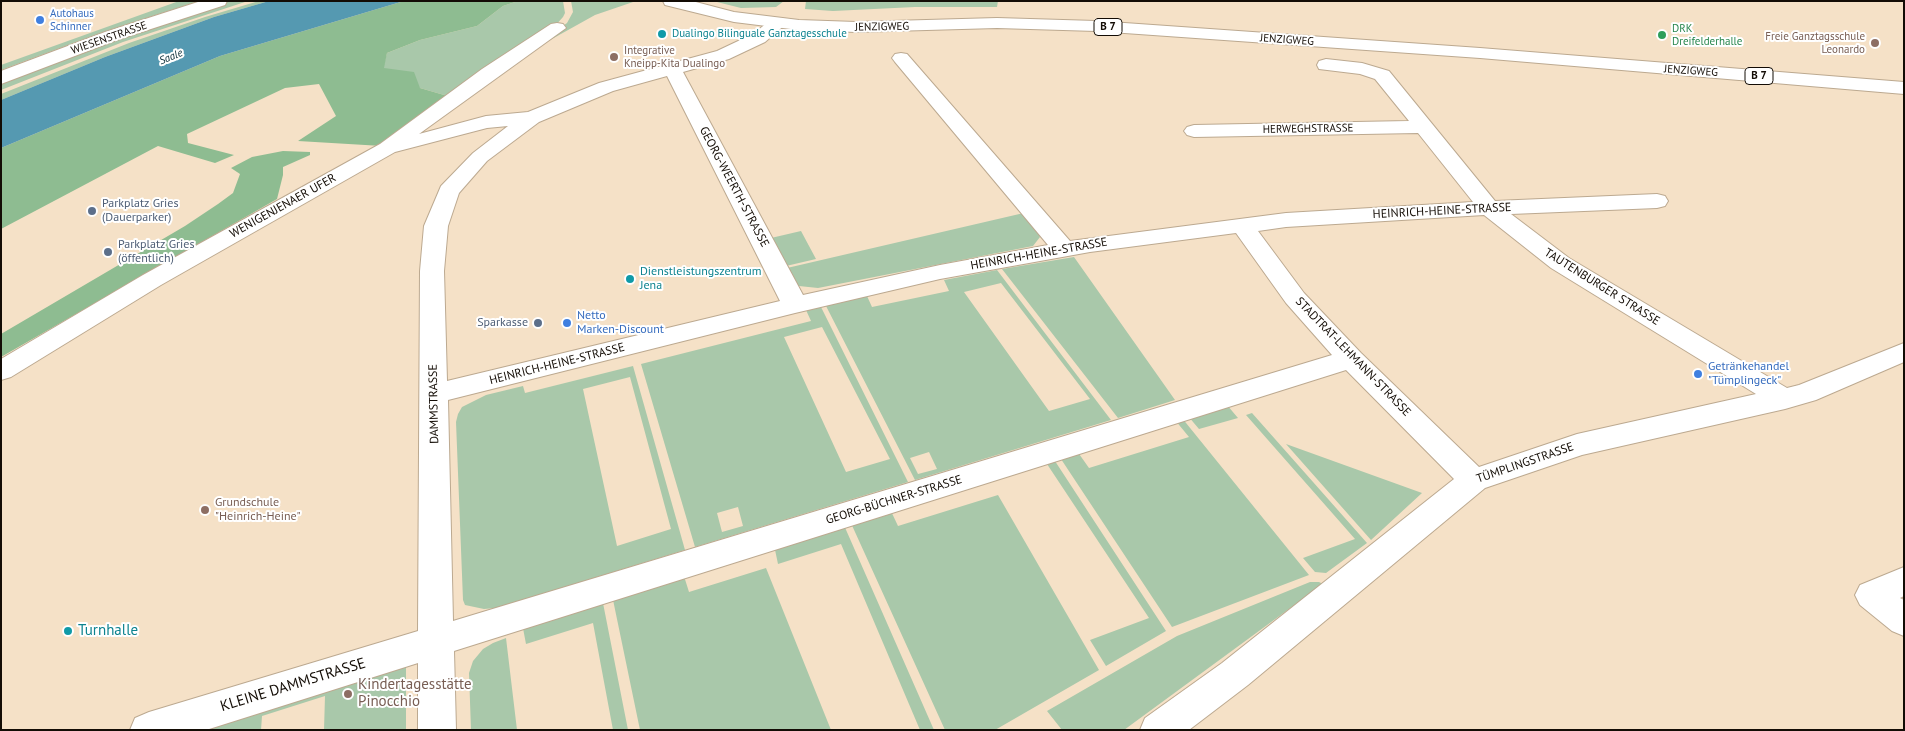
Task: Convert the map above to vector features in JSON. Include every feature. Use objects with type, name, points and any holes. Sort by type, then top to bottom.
[{"type":"street","name":"WIESENSTRASSE","points":[[1,78],[111,36],[219,1]]},
{"type":"street","name":"JENZIGWEG","points":[[671,1],[734,17],[778,23],[856,27],[997,23],[1096,26],[1480,53],[1904,88]]},
{"type":"street","name":"DAMMSTRASSE","points":[[437,730],[432,271],[436,226],[449,191],[480,157],[532,118],[606,87],[724,55],[764,35],[778,23]]},
{"type":"street","name":"WENIGENJENAER UFER","points":[[1,371],[144,285],[286,203],[387,148],[489,73],[557,28]]},
{"type":"street","points":[[901,58],[1037,216],[1063,249]]},
{"type":"street","name":"TAUTENBURGER STRASSE","points":[[1326,65],[1362,69],[1382,76],[1489,208],[1560,263],[1785,399]]},
{"type":"street","name":"GEORG-WEERTH-STRASSE","points":[[673,70],[795,304]]},
{"type":"street","name":"DAMMSTRASSE","points":[[387,148],[425,140],[486,122],[532,118]]},
{"type":"street","name":"HERWEGHSTRASSE","points":[[1194,131],[1422,127]]},
{"type":"street","name":"HEINRICH-HEINE-STRASSE","points":[[434,394],[795,304],[940,272],[1063,249],[1242,225],[1489,208],[1657,201]]},
{"type":"street","name":"STADTRAT-LEHMANN-STRASSE","points":[[1242,225],[1295,298],[1351,359],[1474,480]]},
{"type":"street","name":"TÜMPLINGSTRASSE","points":[[1159,730],[1235,674],[1474,480],[1577,445],[1806,393],[1904,352]]},
{"type":"street","name":"GEORG-BÜCHNER-STRASSE","points":[[436,641],[1351,359]]},
{"type":"street","points":[[1904,581],[1872,595],[1904,621]]},
{"type":"street","name":"KLEINE DAMMSTRASSE","points":[[149,730],[436,641]]},
{"type":"green space","points":[[179,1],[199,1],[103,32],[1,70],[1,65]]},
{"type":"green space","points":[[230,1],[248,1],[123,42],[1,90],[1,83],[26,72],[187,14]]},
{"type":"green space","points":[[259,1],[269,1],[214,17],[105,57],[1,100],[1,94],[129,43]]},
{"type":"green space","points":[[404,1],[518,1],[503,6],[477,26],[420,40],[387,53],[384,68],[414,72],[420,88],[451,97],[382,146],[298,141],[336,116],[319,84],[285,88],[187,134],[188,143],[234,155],[215,163],[158,146],[1,229],[1,148],[220,56]]},
{"type":"green space","points":[[518,1],[563,1],[565,13],[554,27],[451,97],[420,88],[383,68],[387,53],[420,40],[477,26],[503,6]]},
{"type":"green space","points":[[571,1],[636,1],[595,15],[525,54],[567,23],[573,12]]},
{"type":"green space","points":[[713,1],[784,1],[776,7],[741,8]]},
{"type":"green space","points":[[806,1],[998,1],[997,7],[915,7],[833,11],[805,9]]},
{"type":"green space","points":[[283,151],[310,152],[310,155],[283,167],[277,199],[1,357],[1,334],[185,226],[218,204],[233,193],[240,174],[231,168],[252,157]]},
{"type":"green space","points":[[1028,212],[1040,237],[1033,246],[818,288],[799,286],[787,268]]},
{"type":"green space","points":[[801,231],[816,259],[786,266],[771,238]]},
{"type":"green space","points":[[1074,257],[1175,400],[1118,418],[1002,269]]},
{"type":"green space","points":[[997,270],[1111,420],[915,480],[826,306],[867,296],[872,307],[949,291],[944,280]],"holes":[[[1001,283],[1090,399],[1049,411],[964,292]],[[929,452],[937,469],[918,474],[910,458]]]},
{"type":"green space","points":[[821,307],[908,482],[695,547],[641,364],[811,321],[806,310]],"holes":[[[822,327],[890,459],[846,472],[784,337]],[[738,507],[743,526],[722,532],[717,513]]]},
{"type":"green space","points":[[633,366],[685,550],[496,608],[484,609],[465,605],[463,600],[456,422],[458,414],[462,407],[486,395],[523,386],[525,393]],"holes":[[[630,377],[671,529],[617,546],[583,389]]]},
{"type":"green space","points":[[1227,405],[1238,418],[1199,429],[1188,416]]},
{"type":"green space","points":[[1252,413],[1367,543],[1326,573],[1315,572],[1303,558],[1355,539],[1246,415]]},
{"type":"green space","points":[[1182,418],[1309,575],[1172,627],[1059,456],[1077,451],[1089,468],[1189,437],[1175,420]]},
{"type":"green space","points":[[1286,444],[1422,493],[1371,540]]},
{"type":"green space","points":[[1053,458],[1166,631],[1106,666],[1090,640],[1149,618],[1045,461]]},
{"type":"green space","points":[[998,495],[1099,670],[995,730],[945,730],[850,521],[890,509],[898,526]]},
{"type":"green space","points":[[843,523],[934,730],[920,730],[841,544],[778,564],[774,545]]},
{"type":"green space","points":[[766,568],[831,730],[640,730],[612,595],[683,573],[689,592]]},
{"type":"green space","points":[[1310,582],[1323,584],[1124,730],[1062,730],[1047,711],[1177,636]]},
{"type":"green space","points":[[602,598],[628,730],[613,730],[593,623],[526,644],[522,623]]},
{"type":"green space","points":[[506,638],[517,730],[471,730],[469,673],[473,661],[483,649]]},
{"type":"green space","name":"Kindertagesstätte Pinocchio","points":[[406,658],[406,730],[324,730],[325,696],[262,716],[261,730],[173,730]]},
{"type":"water","name":"Saale","points":[[269,1],[404,1],[220,56],[1,148],[1,100],[105,57],[214,17]]},
{"type":"place","name":"Autohaus Schinner","points":[[40,20]]},
{"type":"place","name":"Dualingo Bilinguale Ganztagesschule","points":[[662,34]]},
{"type":"place","name":"DRK Dreifelderhalle","points":[[1662,35]]},
{"type":"place","name":"Freie Ganztagsschule Leonardo","points":[[1875,43]]},
{"type":"place","name":"Integrative Kneipp-Kita Dualingo","points":[[614,57]]},
{"type":"place","name":"Parkplatz Gries (Dauerparker)","points":[[92,211]]},
{"type":"place","name":"Parkplatz Gries (öffentlich)","points":[[108,252]]},
{"type":"place","name":"Dienstleistungszentrum Jena","points":[[630,279]]},
{"type":"place","name":"Sparkasse","points":[[538,323]]},
{"type":"place","name":"Netto Marken-Discount","points":[[567,323]]},
{"type":"place","name":"Getränkehandel \"Tümplingeck\"","points":[[1698,374]]},
{"type":"place","name":"Grundschule \"Heinrich-Heine\"","points":[[205,510]]},
{"type":"place","name":"Turnhalle","points":[[68,631]]},
{"type":"place","name":"Kindertagesstätte Pinocchio","points":[[348,694]]}]
